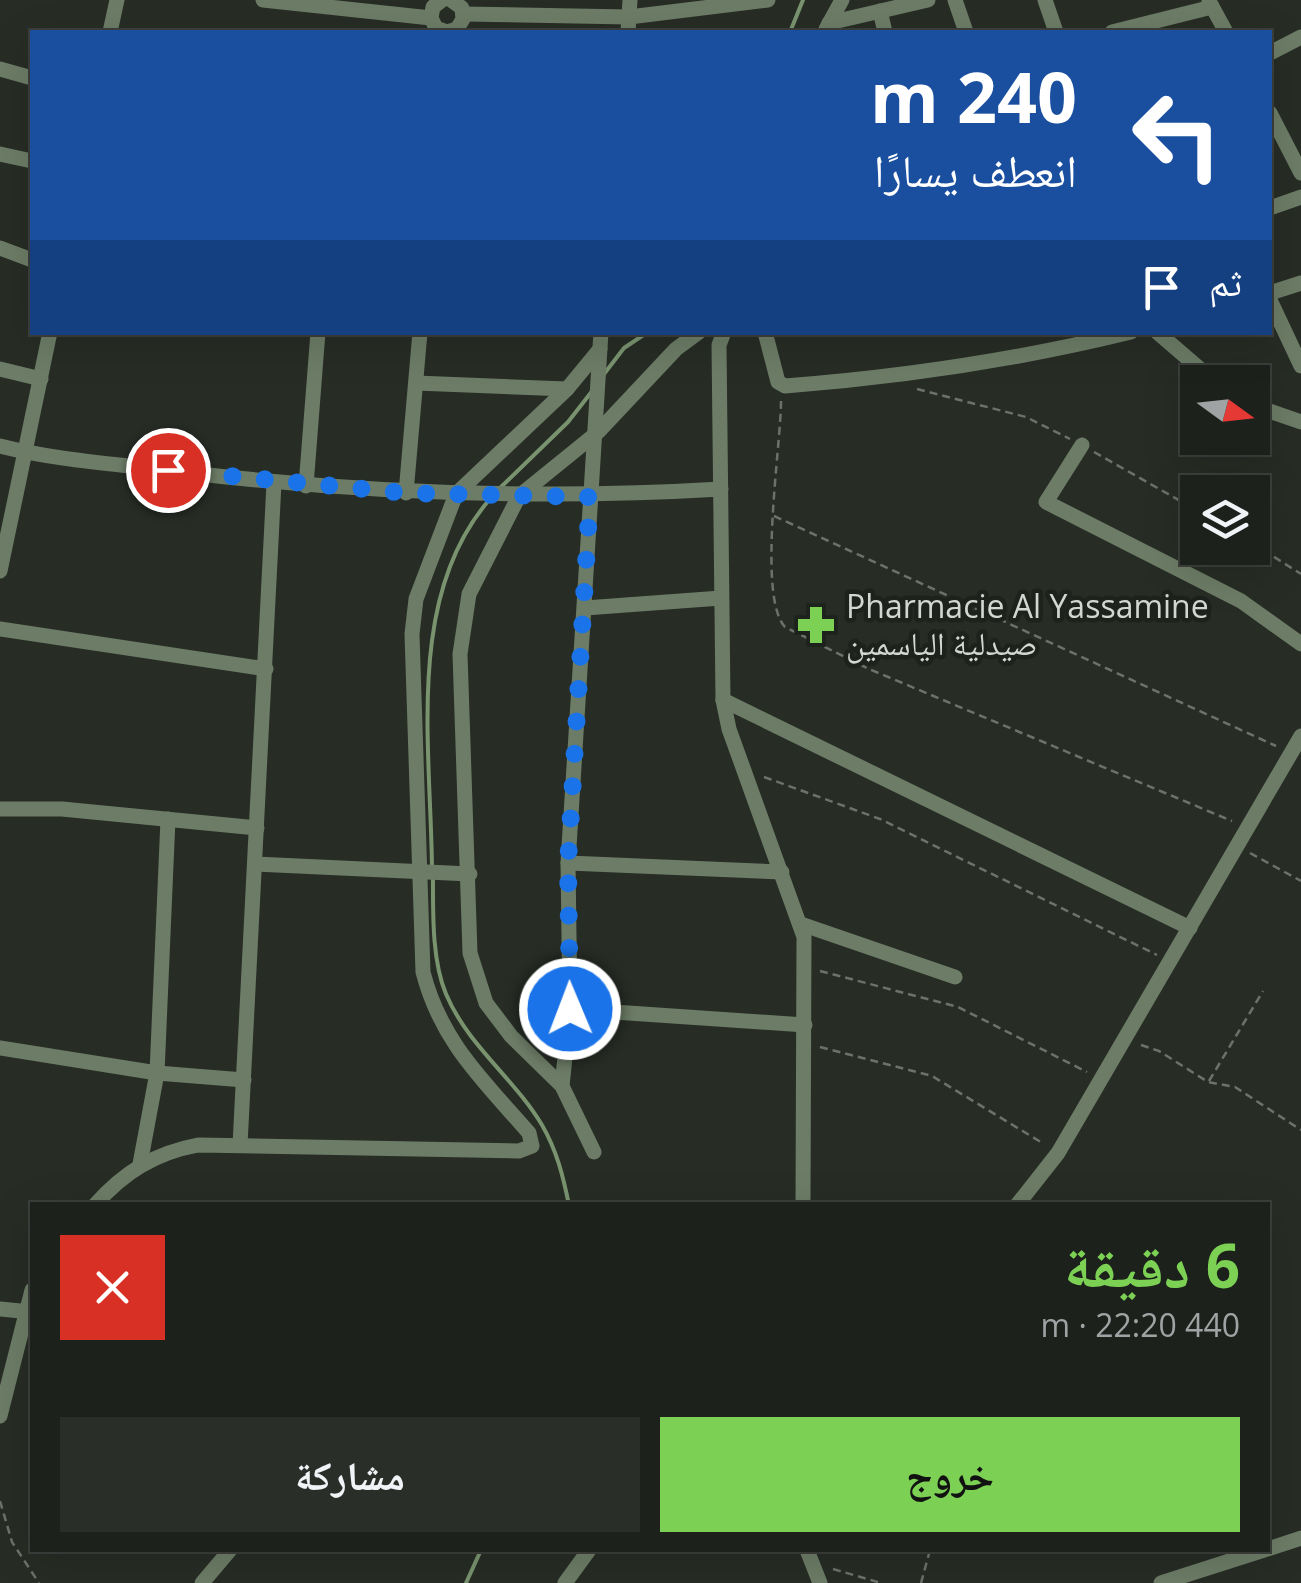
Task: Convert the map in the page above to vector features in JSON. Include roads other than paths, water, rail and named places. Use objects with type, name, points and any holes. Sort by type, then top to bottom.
[{"type":"street","points":[[110,30],[116,0]]},
{"type":"street","points":[[263,0],[431,18]]},
{"type":"street","points":[[441,30],[431,18],[434,7],[442,0]]},
{"type":"street","points":[[451,0],[464,14],[629,16],[768,0]]},
{"type":"street","points":[[827,28],[842,0]]},
{"type":"street","points":[[827,28],[928,0]]},
{"type":"street","points":[[955,0],[965,30]]},
{"type":"street","points":[[1046,0],[1055,30]]},
{"type":"street","points":[[1119,30],[1211,4],[1225,30]]},
{"type":"street","points":[[880,11],[885,30]]},
{"type":"street","points":[[453,30],[464,14]]},
{"type":"street","points":[[1272,52],[1301,37]]},
{"type":"street","points":[[0,69],[30,77]]},
{"type":"street","points":[[1275,134],[1301,174]]},
{"type":"street","points":[[0,154],[30,162]]},
{"type":"street","points":[[1272,207],[1301,197]]},
{"type":"street","points":[[0,248],[30,259]]},
{"type":"street","points":[[1272,296],[1301,283]]},
{"type":"street","points":[[1272,301],[1301,366]]},
{"type":"street","points":[[0,571],[49,335]]},
{"type":"street","points":[[306,486],[318,335]]},
{"type":"street","points":[[406,493],[420,335]]},
{"type":"street","points":[[594,1152],[562,1086],[498,1022],[476,982],[470,954],[462,620],[482,563],[513,496],[598,432],[640,392],[676,349],[695,335]]},
{"type":"street","points":[[723,335],[718,346],[723,700],[744,770],[801,924],[806,1026],[803,1202]]},
{"type":"street","points":[[766,335],[780,385],[878,379],[1055,351],[1118,335]]},
{"type":"street","points":[[1051,335],[1055,351]]},
{"type":"street","points":[[1160,335],[1195,365]]},
{"type":"street","points":[[562,1086],[570,1009],[568,863],[590,497],[598,432],[600,341]]},
{"type":"street","points":[[98,1202],[140,1164],[171,1150],[240,1145],[520,1151],[532,1146],[528,1134],[446,1037],[433,1011],[423,972],[412,634],[416,599],[462,494],[567,389],[600,341]]},
{"type":"street","points":[[0,370],[40,379]]},
{"type":"street","points":[[416,383],[567,389]]},
{"type":"street","points":[[1270,411],[1301,422]]},
{"type":"street","points":[[0,446],[26,453],[274,483],[406,493],[590,497],[721,489]]},
{"type":"street","points":[[1082,446],[1046,502],[1241,601],[1301,644]]},
{"type":"street","points":[[240,1145],[274,483]]},
{"type":"street","points":[[585,608],[721,598]]},
{"type":"street","points":[[0,629],[266,669]]},
{"type":"street","points":[[723,700],[1190,928]]},
{"type":"street","points":[[1018,1202],[1058,1152],[1301,736]]},
{"type":"street","points":[[0,808],[256,828]]},
{"type":"street","points":[[140,1164],[157,1074],[168,819]]},
{"type":"street","points":[[568,863],[782,872]]},
{"type":"street","points":[[255,864],[470,874]]},
{"type":"street","points":[[801,924],[955,977]]},
{"type":"street","points":[[570,1009],[806,1026]]},
{"type":"street","points":[[0,1048],[157,1074],[244,1080]]},
{"type":"street","points":[[0,1309],[28,1312],[0,1416]]},
{"type":"street","points":[[1270,1549],[1301,1538]]},
{"type":"street","points":[[202,1583],[228,1552]]},
{"type":"street","points":[[566,1583],[587,1552]]},
{"type":"street","points":[[1161,1583],[1260,1552]]},
{"type":"street","points":[[809,1557],[820,1583]]},
{"type":"waterway","points":[[791,30],[803,0]]},
{"type":"waterway","points":[[604,374],[624,348],[644,335]]},
{"type":"waterway","points":[[500,488],[568,422],[593,390]]},
{"type":"waterway","points":[[432,869],[428,724],[434,627],[445,581],[463,538],[490,499]]},
{"type":"waterway","points":[[433,878],[436,952],[446,994],[466,1030],[542,1125],[559,1164],[568,1202]]},
{"type":"waterway","points":[[466,1583],[480,1552]]},
{"type":"place","name":"Pharmacie Al Yassamine صيدلية الياسمين","points":[[816,625]]}]
